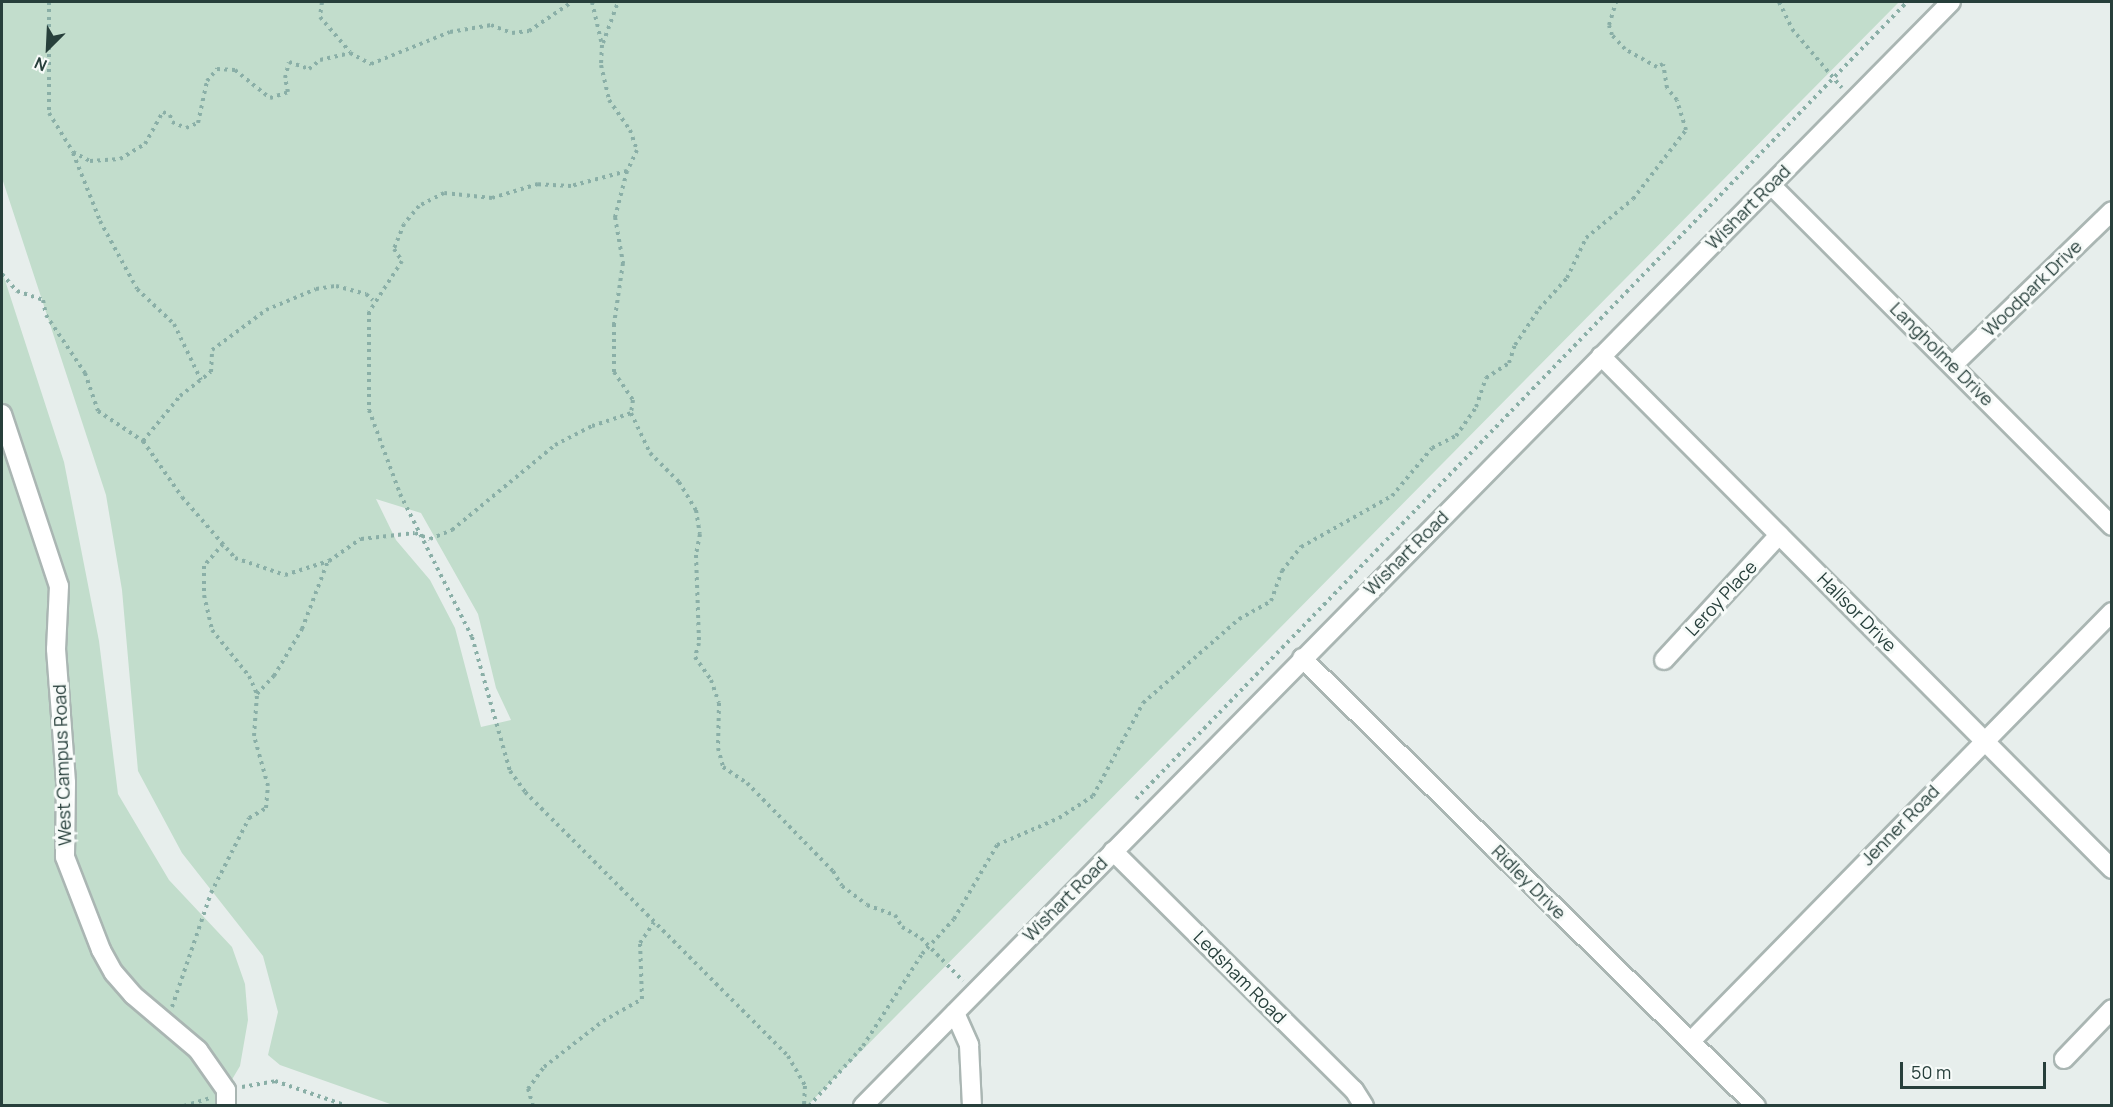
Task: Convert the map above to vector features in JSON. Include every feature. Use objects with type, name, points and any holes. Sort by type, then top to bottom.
[{"type":"street","name":"Wishart Road","points":[[863,1106],[955,1012],[968,986],[1113,851],[1951,2]]},
{"type":"street","name":"Langholme Drive","points":[[1770,185],[2112,526]]},
{"type":"street","name":"Woodpark Drive","points":[[1953,365],[2112,211]]},
{"type":"street","name":"Hallsor Drive","points":[[1601,356],[2112,869]]},
{"type":"street","name":"West Campus Road","points":[[2,414],[59,586],[56,649],[66,783],[65,857],[101,950],[114,973],[161,1019],[198,1050],[226,1098]]},
{"type":"street","name":"Leroy Place","points":[[1664,660],[1779,535]]},
{"type":"street","name":"Jenner Road","points":[[1691,1041],[1984,738],[2112,612]]},
{"type":"street","name":"Ridley Drive","points":[[1302,658],[1756,1106]]},
{"type":"street","name":"Ledsham Road","points":[[1113,851],[1354,1090],[1364,1106]]},
{"type":"street","points":[[2064,1059],[2112,1009]]},
{"type":"street","points":[[955,1012],[969,1045],[972,1106]]},
{"type":"path","points":[[49,2],[47,103],[58,134],[73,152],[100,221],[137,289],[174,324],[201,380]]},
{"type":"path","points":[[322,2],[320,17],[350,53],[371,64],[450,32],[491,25],[512,33],[529,31],[572,2]]},
{"type":"path","points":[[592,2],[602,45],[601,65],[609,100],[630,130],[637,150],[627,171],[615,217],[623,263],[612,365],[633,400],[631,413],[650,453],[679,482],[696,510],[700,534],[696,555],[699,643],[695,657],[711,680],[719,703],[718,748],[723,767],[747,783],[833,872],[842,886],[867,905],[895,915],[902,927],[921,938],[927,948],[968,986]]},
{"type":"path","points":[[602,45],[618,2]]},
{"type":"path","points":[[809,1106],[863,1046],[927,948],[954,919],[997,845],[1059,818],[1093,796],[1143,703],[1239,620],[1270,601],[1282,571],[1301,547],[1392,496],[1432,448],[1456,436],[1476,407],[1486,378],[1509,363],[1515,345],[1539,309],[1567,278],[1587,238],[1633,199],[1686,130],[1677,100],[1667,88],[1663,64],[1657,67],[1625,48],[1612,35],[1609,25],[1616,2]]},
{"type":"path","points":[[1779,2],[1792,29],[1852,100]]},
{"type":"path","points":[[1128,808],[1907,2]]},
{"type":"path","points":[[73,152],[90,161],[120,159],[145,144],[163,112],[170,115],[171,122],[191,128],[198,123],[207,81],[217,69],[235,70],[270,98],[288,92],[285,78],[289,62],[309,69],[320,60],[350,53]]},
{"type":"path","points":[[627,171],[571,186],[538,184],[492,198],[444,193],[419,206],[404,224],[394,249],[402,261],[374,300],[369,312],[369,410],[400,494],[472,637],[510,771],[525,792],[788,1056],[805,1086],[804,1106]]},
{"type":"path","points":[[2,274],[17,291],[42,300],[46,315],[84,373],[98,411],[143,441],[182,497],[235,558],[285,575],[329,561],[361,538],[420,534],[429,539],[452,530],[555,445],[591,426],[631,413]]},
{"type":"path","points":[[143,441],[180,396],[211,372],[212,350],[266,310],[316,289],[336,286],[366,294],[374,300]]},
{"type":"path","points":[[161,1019],[170,1016],[222,871],[249,818],[266,808],[268,786],[254,736],[257,694],[249,676],[212,630],[204,595],[204,566],[223,544]]},
{"type":"path","points":[[257,694],[274,676],[302,629],[329,561]]},
{"type":"path","points":[[532,1106],[528,1089],[544,1067],[603,1021],[642,999],[640,943],[654,922]]},
{"type":"path","points":[[968,986],[970,971]]},
{"type":"path","points":[[954,988],[968,986]]},
{"type":"path","points":[[226,1098],[275,1081],[347,1106]]},
{"type":"green space","points":[[2,2],[1899,2],[807,1106],[393,1105],[280,1065],[268,1055],[278,1012],[263,956],[182,853],[138,771],[122,590],[106,495],[2,178]],"holes":[[[376,499],[421,513],[478,614],[496,688],[511,720],[481,727],[455,628],[430,580],[396,540]]]},
{"type":"green space","points":[[2,271],[64,462],[99,641],[118,794],[169,880],[232,947],[245,984],[248,1020],[240,1066],[217,1105],[2,1105]]}]
